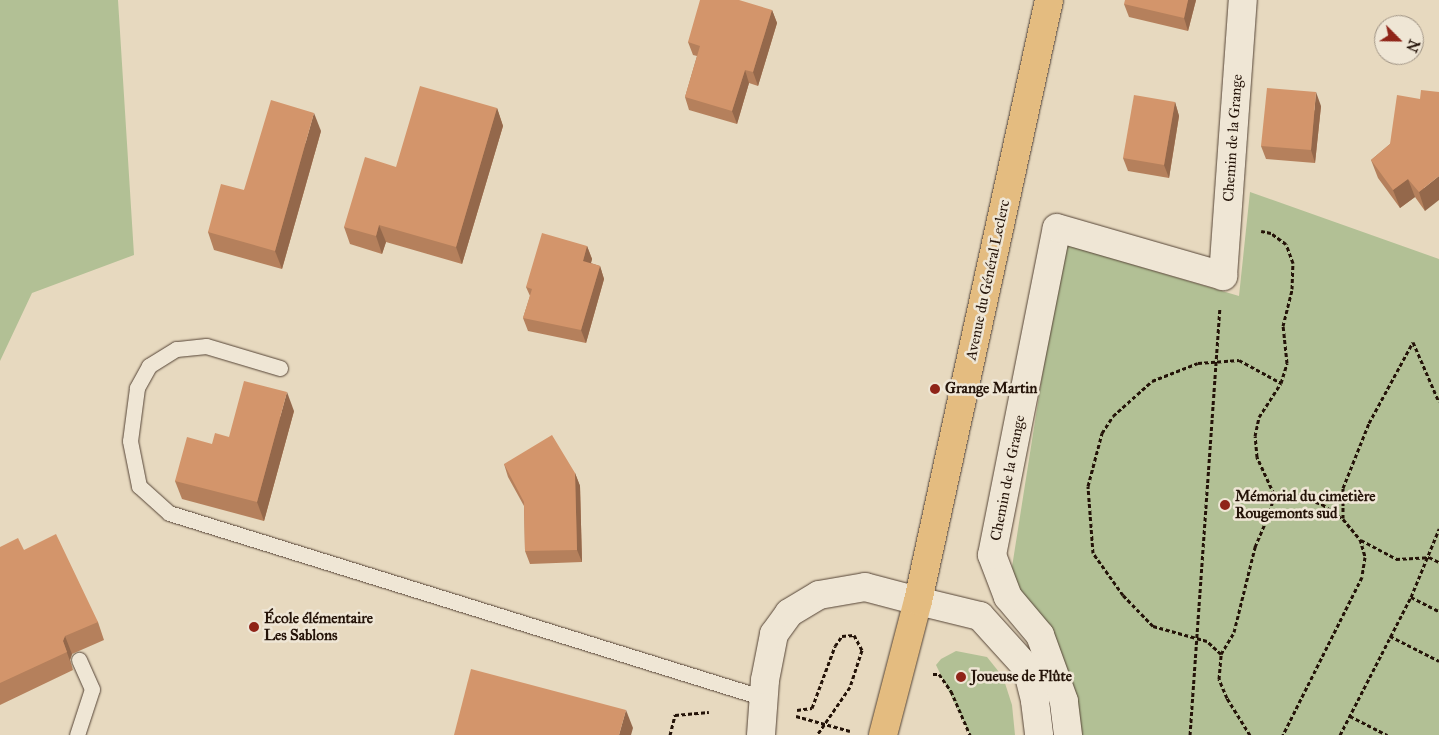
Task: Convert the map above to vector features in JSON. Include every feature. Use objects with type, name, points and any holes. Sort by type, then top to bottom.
[{"type":"main road","name":"Avenue du Général Leclerc","points":[[870,734],[898,672],[918,601],[1049,0]]},
{"type":"street","name":"Chemin de la Grange","points":[[1068,735],[1064,701],[1040,635],[1008,596],[992,555],[1057,228],[1222,276],[1243,0]]},
{"type":"street","points":[[761,735],[775,705],[774,634],[789,613],[819,595],[865,587],[980,616],[1027,668],[1036,701],[1038,735]]},
{"type":"lane","points":[[280,368],[206,346],[176,350],[148,366],[136,388],[130,441],[139,486],[169,512],[775,705]]},
{"type":"lane","points":[[77,735],[92,689],[80,660]]},
{"type":"path","points":[[1250,735],[1227,698],[1219,679],[1222,654],[1234,632],[1255,547],[1270,512],[1274,494],[1257,457],[1255,436],[1259,417],[1281,383],[1287,363],[1283,326],[1292,289],[1293,264],[1286,244],[1271,234],[1255,230]]},
{"type":"path","points":[[1190,735],[1222,276]]},
{"type":"path","points":[[1343,519],[1343,488],[1368,422],[1413,342],[1439,402]]},
{"type":"path","points":[[1222,654],[1207,641],[1153,626],[1104,569],[1093,553],[1088,486],[1102,433],[1113,416],[1152,381],[1198,364],[1239,360],[1281,383]]},
{"type":"path","points":[[1274,494],[1297,495],[1322,504],[1343,519],[1360,539],[1396,559],[1429,557],[1439,562]]},
{"type":"path","points":[[1340,735],[1411,597],[1439,529]]},
{"type":"path","points":[[1283,735],[1362,577],[1365,558],[1360,539]]},
{"type":"path","points":[[1411,597],[1439,611]]},
{"type":"path","points":[[795,711],[812,708],[835,646],[842,636],[854,635],[862,650],[850,687],[817,735]]},
{"type":"path","points":[[1390,636],[1439,661]]},
{"type":"path","points":[[898,672],[939,674],[951,691],[970,735]]},
{"type":"path","points":[[775,705],[823,726],[870,734]]},
{"type":"path","points":[[1350,716],[1387,735]]},
{"type":"green space","points":[[0,0],[118,0],[134,255],[32,293],[0,361]]},
{"type":"green space","points":[[1250,192],[1439,259],[1439,735],[1078,735],[1020,599],[1012,567],[1063,244],[1239,296]]},
{"type":"green space","points":[[956,651],[987,657],[1003,677],[1012,705],[1015,735],[970,735],[936,665],[941,659]]},
{"type":"building","points":[[700,0],[739,0],[772,10],[753,72],[745,70],[732,111],[685,97],[700,46],[688,42]]},
{"type":"building","points":[[1125,0],[1188,0],[1184,18],[1124,4]]},
{"type":"building","points":[[420,86],[497,108],[456,247],[379,225],[376,236],[344,227],[365,157],[396,167]]},
{"type":"building","points":[[1267,88],[1316,92],[1311,150],[1261,146]]},
{"type":"building","points":[[1421,90],[1439,92],[1439,176],[1419,192],[1408,179],[1393,190],[1371,160],[1390,144],[1397,95],[1420,99]]},
{"type":"building","points":[[1134,95],[1175,102],[1164,165],[1123,158]]},
{"type":"building","points":[[271,100],[314,113],[275,251],[208,232],[221,184],[244,190]]},
{"type":"building","points":[[542,233],[587,246],[583,261],[600,266],[581,330],[523,318],[532,289],[526,287]]},
{"type":"building","points":[[244,381],[287,392],[257,502],[175,481],[187,437],[212,444],[215,433],[229,437]]},
{"type":"building","points":[[552,435],[575,473],[577,550],[525,551],[524,502],[504,464]]},
{"type":"building","points":[[56,534],[98,622],[65,636],[63,641],[67,652],[0,683],[0,547],[18,538],[24,550]]},
{"type":"building","points":[[471,669],[626,710],[619,735],[454,735]]},
{"type":"place","name":"Grange Martin","points":[[935,389]]},
{"type":"place","name":"Mémorial du cimetière Rougemonts sud","points":[[1225,505]]},
{"type":"place","name":"École élémentaire Les Sablons","points":[[254,627]]},
{"type":"place","name":"Joueuse de Flûte","points":[[961,677]]}]
